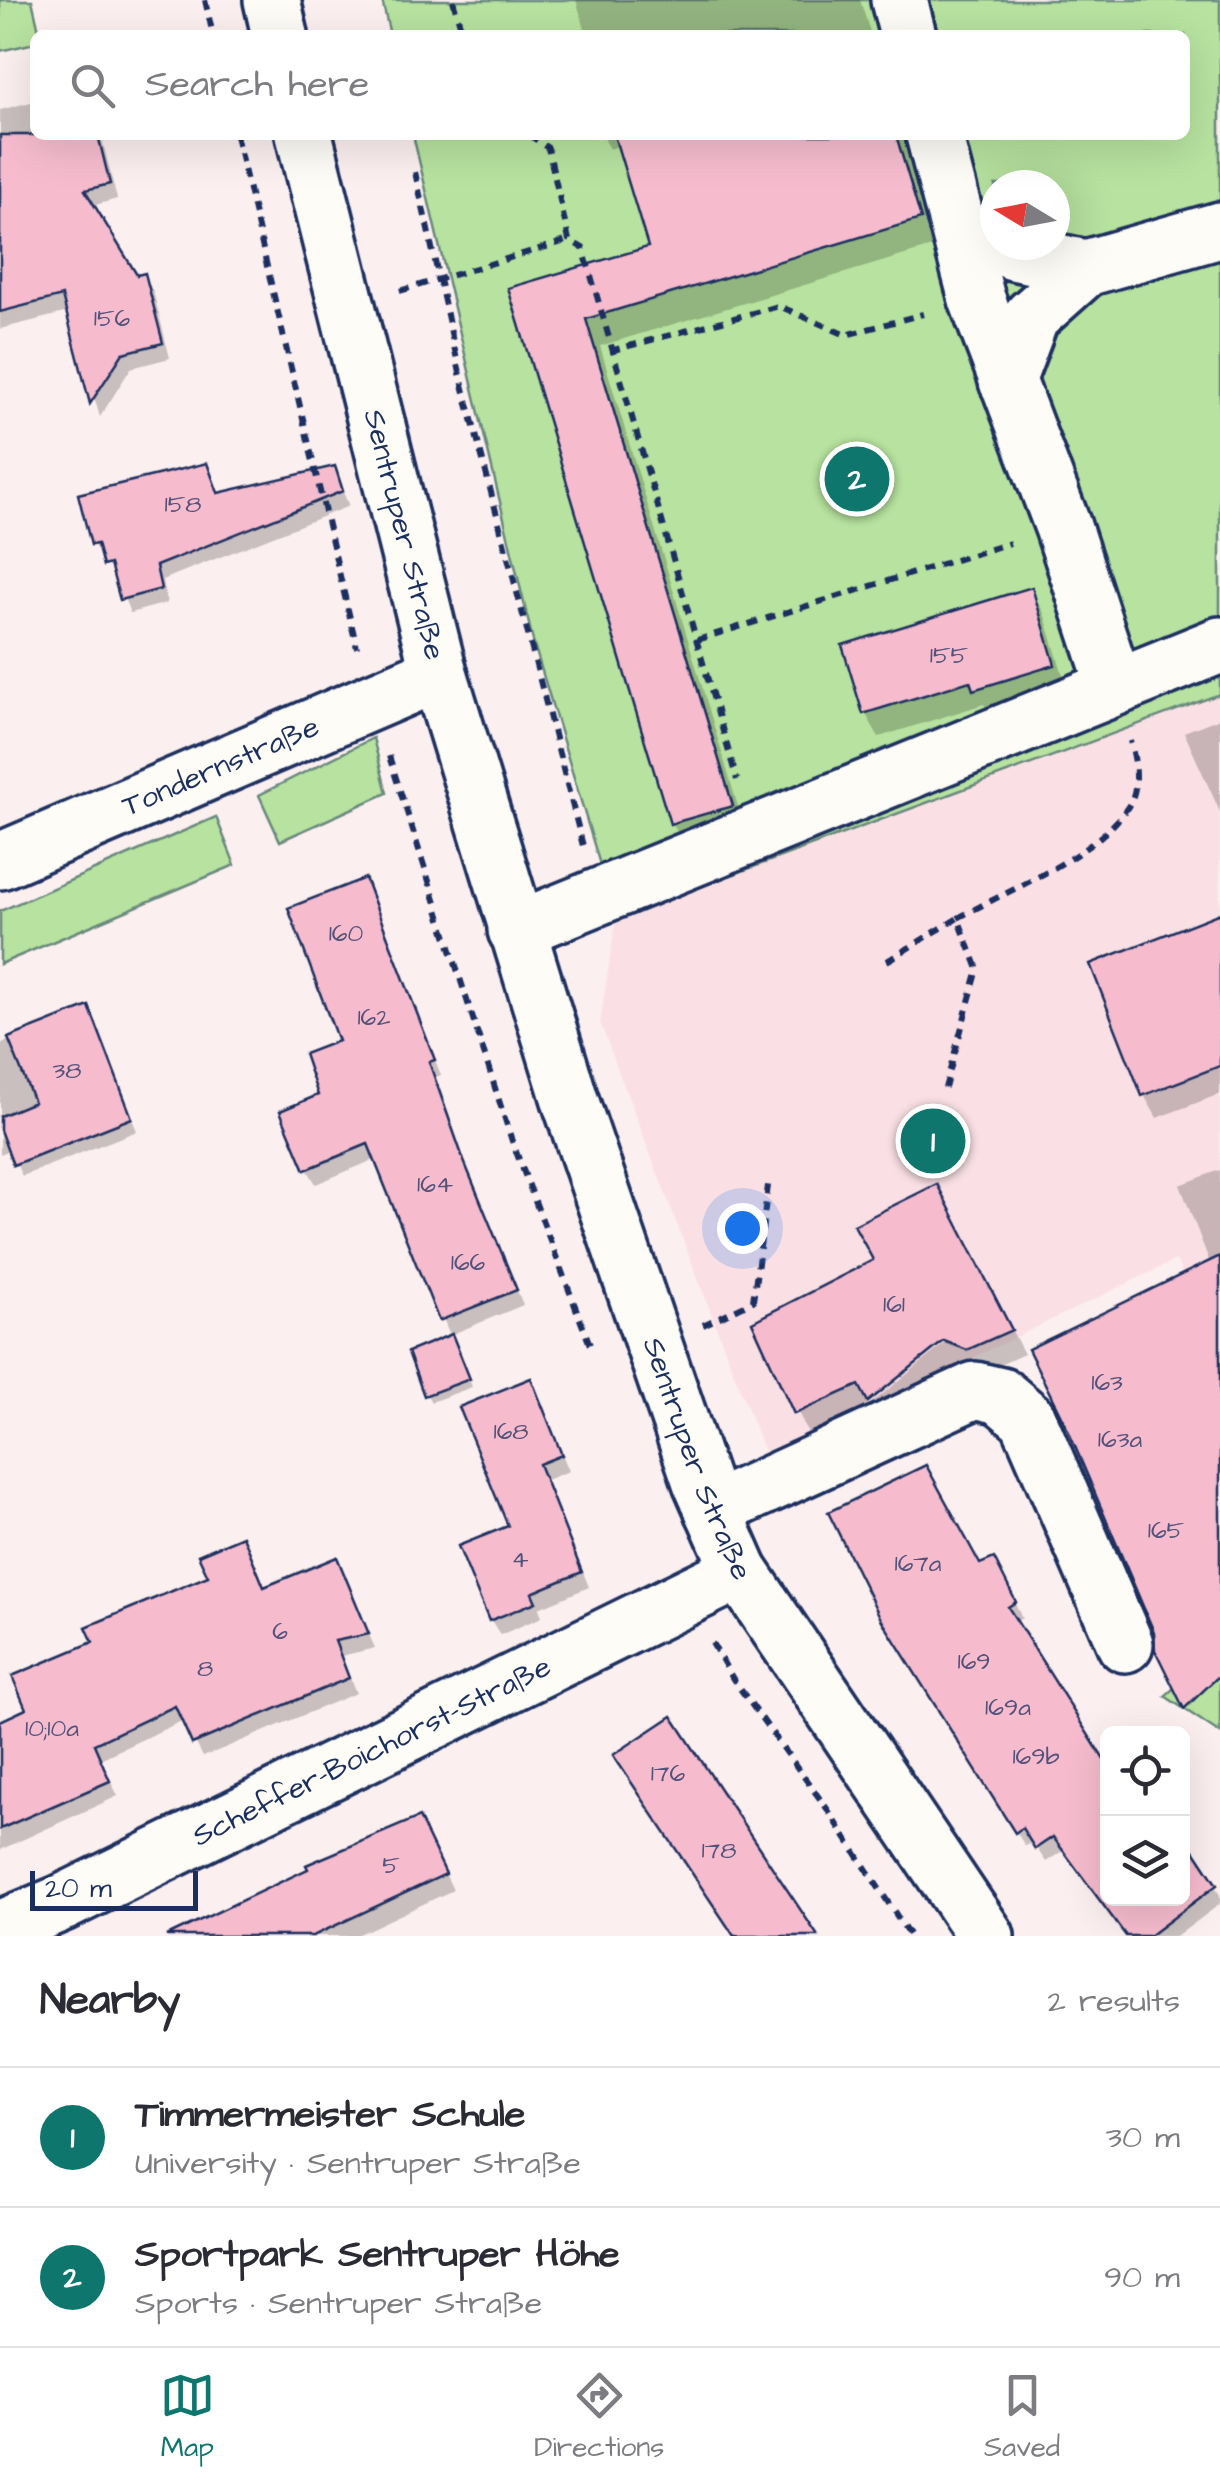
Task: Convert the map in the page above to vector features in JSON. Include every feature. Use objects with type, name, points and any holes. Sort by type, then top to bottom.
[{"type":"street","points":[[272,0],[279,30]]},
{"type":"street","points":[[899,0],[907,30]]},
{"type":"street","name":"Sentruper Straße","points":[[305,140],[440,673],[516,930],[570,1100],[713,1510],[740,1571],[986,1936]]},
{"type":"street","points":[[937,140],[980,226]]},
{"type":"street","points":[[1007,380],[1032,317],[1086,268],[1220,230]]},
{"type":"street","points":[[981,260],[977,299],[1064,526],[1116,688]]},
{"type":"street","points":[[1049,260],[1086,268]]},
{"type":"street","points":[[516,930],[1220,645]]},
{"type":"street","name":"Tondernstraße","points":[[0,860],[440,673]]},
{"type":"street","points":[[713,1510],[974,1390],[1001,1396],[1028,1420],[1125,1644]]},
{"type":"street","name":"Scheffer-Boichorst-Straße","points":[[0,1929],[62,1903],[740,1571]]},
{"type":"path","points":[[205,0],[212,30]]},
{"type":"path","points":[[454,0],[461,30]]},
{"type":"path","points":[[537,140],[548,148],[569,240]]},
{"type":"path","points":[[416,172],[438,281],[596,897]]},
{"type":"path","points":[[346,306],[569,240],[583,248],[752,834]]},
{"type":"path","points":[[610,352],[779,306],[846,334],[977,299]]},
{"type":"path","points":[[697,640],[1064,526]]},
{"type":"path","points":[[887,961],[1094,844],[1130,806],[1138,769],[1116,688]]},
{"type":"path","points":[[946,1088],[978,969],[958,918]]},
{"type":"path","points":[[695,1329],[753,1301],[769,1178]]},
{"type":"shaded area","points":[[1220,694],[1220,1353],[1176,1260],[766,1457],[600,1023],[616,918]]},
{"type":"green space","points":[[0,0],[32,0],[39,30],[30,30],[30,44],[0,51]]},
{"type":"green space","points":[[382,0],[1220,0],[1220,694],[616,918],[533,641],[414,140],[1190,140],[1190,30],[389,30]]},
{"type":"green space","points":[[373,738],[387,793],[280,841],[259,795]]},
{"type":"green space","points":[[216,817],[235,865],[0,964],[0,911]]},
{"type":"green space","points":[[1220,1647],[1220,1733],[1165,1696]]},
{"type":"building","points":[[0,135],[30,135],[30,140],[99,140],[110,184],[85,190],[137,275],[145,273],[163,343],[123,353],[90,404],[62,296],[0,312]]},
{"type":"building","points":[[616,140],[897,140],[921,219],[586,319],[733,806],[670,824],[508,288],[648,247]]},
{"type":"building","points":[[207,463],[218,493],[335,466],[343,491],[156,566],[161,589],[120,600],[110,564],[103,566],[97,544],[91,545],[78,494]]},
{"type":"building","points":[[1032,587],[1055,665],[973,690],[970,681],[863,714],[842,645]]},
{"type":"building","points":[[365,878],[435,1060],[429,1062],[464,1161],[517,1290],[439,1321],[368,1144],[305,1170],[280,1111],[318,1095],[304,1054],[338,1041],[288,908]]},
{"type":"building","points":[[1220,913],[1220,1066],[1142,1096],[1090,964]]},
{"type":"building","points":[[89,1006],[132,1118],[13,1165],[0,1130],[0,1116],[34,1102],[8,1038]]},
{"type":"building","points":[[937,1184],[1012,1330],[967,1350],[944,1341],[868,1402],[859,1385],[794,1414],[752,1322],[873,1260],[854,1225]]},
{"type":"building","points":[[1220,1256],[1220,1675],[1184,1709],[1155,1650],[1154,1632],[1068,1430],[1028,1349]]},
{"type":"building","points":[[452,1334],[470,1379],[424,1396],[408,1352]]},
{"type":"building","points":[[531,1378],[562,1455],[539,1464],[582,1572],[532,1593],[536,1602],[489,1621],[458,1546],[508,1526],[459,1407]]},
{"type":"building","points":[[926,1465],[980,1564],[994,1558],[1016,1602],[1008,1607],[1100,1753],[1100,1901],[1053,1837],[1035,1849],[1022,1828],[1015,1833],[881,1619],[828,1512]]},
{"type":"building","points":[[243,1536],[264,1587],[337,1557],[369,1634],[335,1641],[349,1678],[192,1744],[175,1706],[94,1744],[110,1781],[0,1829],[0,1721],[26,1709],[12,1676],[93,1642],[86,1627],[208,1576],[198,1555]]},
{"type":"building","points":[[672,1716],[818,1936],[734,1936],[613,1755]]},
{"type":"building","points":[[419,1817],[446,1874],[313,1936],[167,1936],[308,1869],[306,1865]]},
{"type":"building","points":[[1190,1844],[1217,1885],[1190,1905]]},
{"type":"building","points":[[1104,1906],[1189,1906],[1149,1936],[1126,1936]]},
{"type":"place","name":"Sportpark Sentruper Höhe","points":[[857,479]]},
{"type":"place","name":"Timmermeister Schule","points":[[933,1141]]}]
